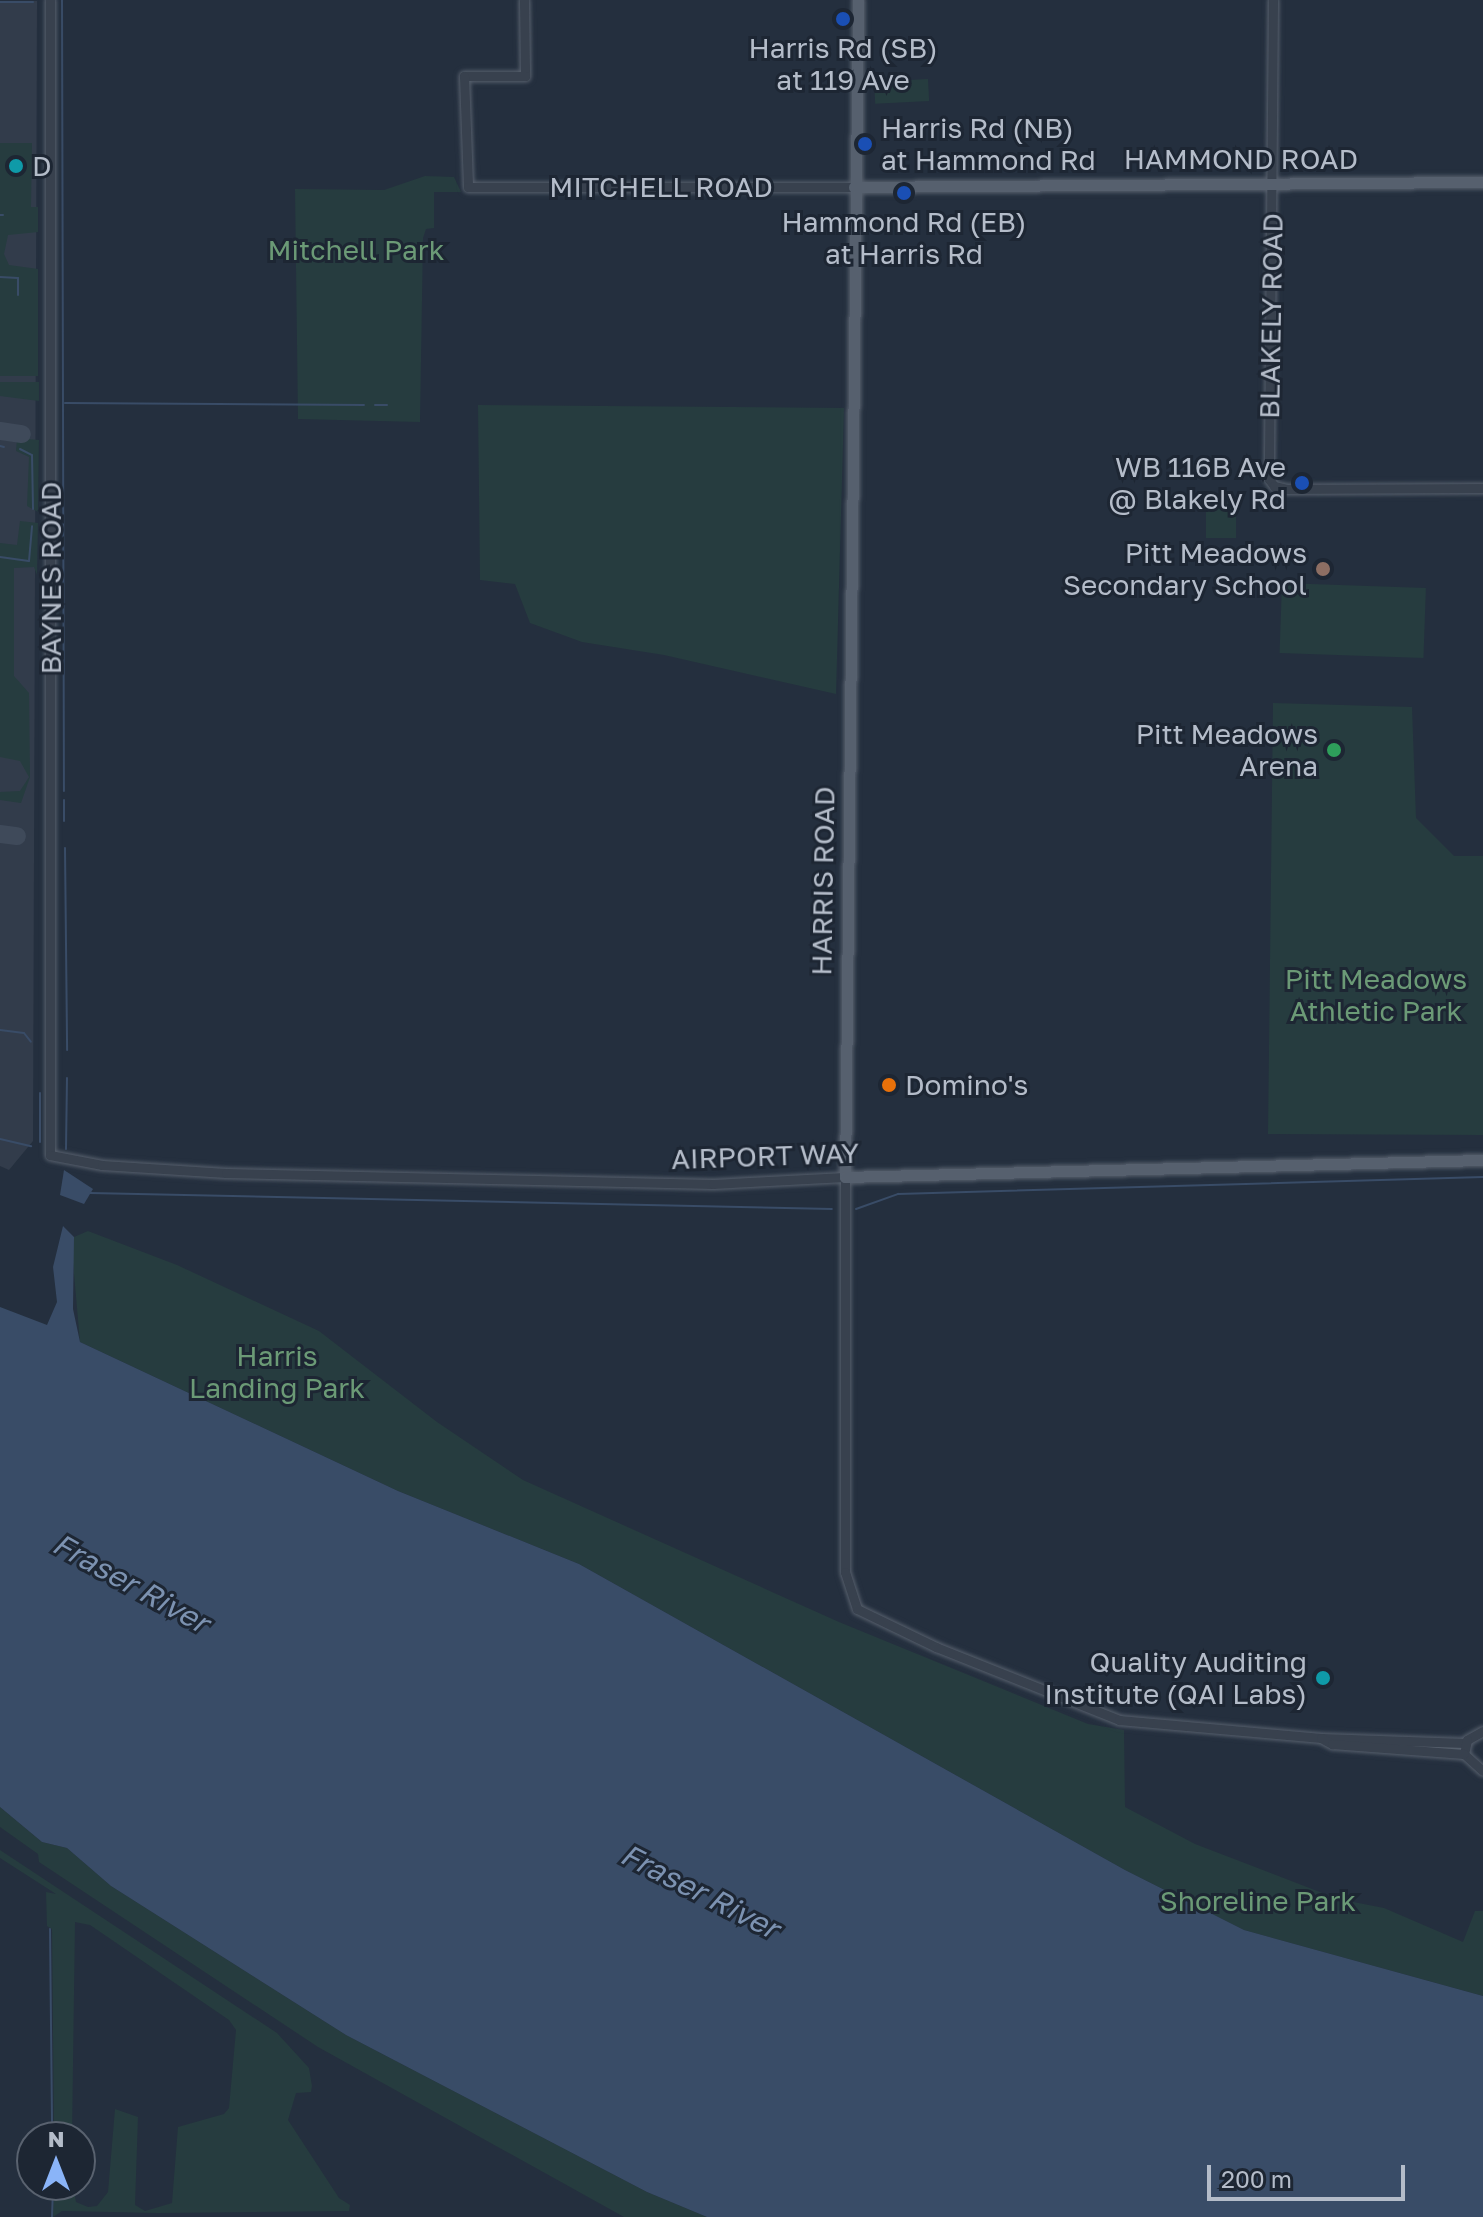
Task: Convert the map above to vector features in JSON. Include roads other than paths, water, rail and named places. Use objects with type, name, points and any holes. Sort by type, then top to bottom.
[{"type":"main road","name":"HARRIS ROAD","points":[[845,1177],[854,187],[852,0]]},
{"type":"main road","name":"HARRIS ROAD","points":[[854,166],[858,0]]},
{"type":"main road","points":[[854,166],[890,187]]},
{"type":"main road","name":"HAMMOND ROAD","points":[[854,187],[1483,182]]},
{"type":"main road","name":"AIRPORT WAY","points":[[845,1177],[1483,1160]]},
{"type":"street","name":"BAYNES ROAD","points":[[50,0],[50,1155]]},
{"type":"street","name":"MITCHELL ROAD","points":[[524,0],[525,76],[464,76],[468,187],[854,187]]},
{"type":"street","name":"BLAKELY ROAD","points":[[1273,0],[1268,474],[1274,486],[1483,488]]},
{"type":"street","name":"AIRPORT WAY","points":[[50,1155],[102,1165],[226,1173],[713,1184],[845,1177]]},
{"type":"street","name":"HARRIS ROAD","points":[[845,1177],[845,1572],[851,1599],[865,1615],[1108,1717],[1321,1738],[1332,1744],[1465,1748]]},
{"type":"street","points":[[1483,1731],[1465,1748],[1483,1771]]},
{"type":"water","points":[[64,1170],[93,1189],[84,1204],[60,1195]]},
{"type":"water","name":"Fraser River","points":[[63,1226],[74,1237],[73,1309],[80,1342],[398,1491],[579,1564],[1125,1870],[1244,1930],[1483,1996],[1483,2217],[707,2217],[647,2192],[346,2035],[111,1886],[67,1848],[42,1842],[0,1807],[0,1307],[47,1325],[57,1302],[53,1267]]},
{"type":"waterway","points":[[62,0],[64,791]]},
{"type":"waterway","points":[[0,2],[33,2]]},
{"type":"waterway","points":[[0,277],[18,278],[18,295]]},
{"type":"waterway","points":[[65,403],[364,405]]},
{"type":"waterway","points":[[375,405],[387,405]]},
{"type":"waterway","points":[[0,446],[4,447]]},
{"type":"waterway","points":[[20,449],[32,455],[33,509]]},
{"type":"waterway","points":[[0,557],[29,561],[32,526]]},
{"type":"waterway","points":[[64,800],[64,821]]},
{"type":"waterway","points":[[65,848],[67,1050]]},
{"type":"waterway","points":[[0,1030],[24,1033],[31,1042]]},
{"type":"waterway","points":[[66,1149],[67,1078]]},
{"type":"waterway","points":[[40,1093],[40,1142]]},
{"type":"waterway","points":[[0,1139],[31,1146]]},
{"type":"waterway","points":[[856,1209],[898,1194],[1483,1177]]},
{"type":"waterway","points":[[90,1193],[832,1209]]},
{"type":"waterway","points":[[50,1929],[52,2121]]},
{"type":"waterway","points":[[52,2201],[52,2217]]},
{"type":"place","name":"Harris Rd (SB) at 119 Ave","points":[[843,19]]},
{"type":"place","name":"Harris Rd (NB) at Hammond Rd","points":[[865,144]]},
{"type":"place","name":"D","points":[[16,166]]},
{"type":"place","name":"Hammond Rd (EB) at Harris Rd","points":[[904,193]]},
{"type":"place","name":"WB 116B Ave @ Blakely Rd","points":[[1302,483]]},
{"type":"place","name":"Pitt Meadows Secondary School","points":[[1323,569]]},
{"type":"place","name":"Pitt Meadows Arena","points":[[1334,750]]},
{"type":"place","name":"Domino's","points":[[889,1085]]},
{"type":"place","name":"Quality Auditing Institute (QAI Labs)","points":[[1323,1678]]},
{"type":"park label","name":"Mitchell Park","points":[[356,250]]},
{"type":"park label","name":"Pitt Meadows Athletic Park","points":[[1376,995]]},
{"type":"park label","name":"Harris Landing Park","points":[[277,1372]]},
{"type":"park label","name":"Shoreline Park","points":[[1258,1901]]}]
